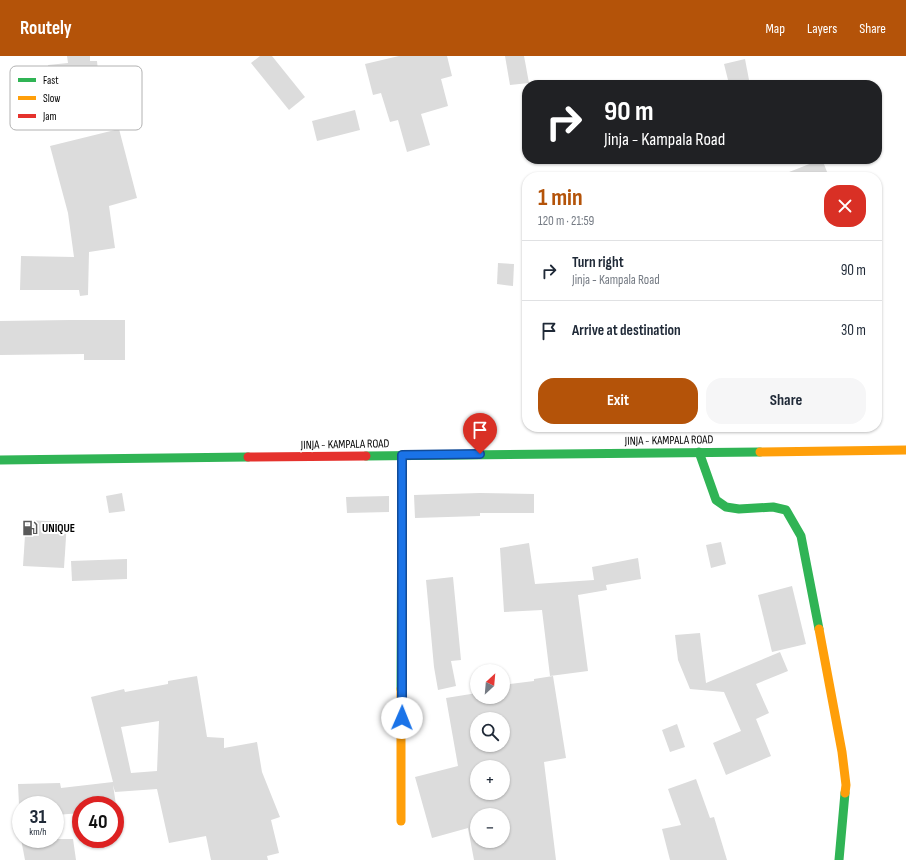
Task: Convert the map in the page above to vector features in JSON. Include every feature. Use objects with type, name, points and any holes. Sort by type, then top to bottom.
[{"type":"main road","name":"JINJA - KAMPALA ROAD","points":[[0,460],[906,450]]},
{"type":"main road","points":[[699,452],[716,500],[726,507],[739,509],[774,507],[786,510],[794,520],[801,536],[841,745],[846,785],[839,860]]},
{"type":"main road","points":[[401,821],[402,455]]},
{"type":"building","points":[[67,56],[90,56],[90,61],[97,61],[97,66],[48,66],[68,63]]},
{"type":"building","points":[[260,56],[272,56],[305,97],[289,110],[251,63]]},
{"type":"building","points":[[399,56],[447,56],[452,76],[441,79],[448,106],[421,114],[430,145],[407,152],[398,120],[390,122],[381,93],[373,95],[365,64]]},
{"type":"building","points":[[505,56],[524,56],[528,80],[522,80],[522,84],[510,85]]},
{"type":"building","points":[[745,59],[749,80],[728,80],[724,64]]},
{"type":"building","points":[[355,110],[360,130],[317,141],[312,121]]},
{"type":"building","points":[[119,130],[137,198],[109,206],[115,248],[89,252],[88,295],[80,296],[79,290],[20,290],[21,256],[74,257],[68,213],[50,146]]},
{"type":"building","points":[[809,164],[824,164],[827,172],[789,172]]},
{"type":"building","points":[[498,263],[514,264],[513,286],[497,284]]},
{"type":"building","points":[[125,320],[125,360],[84,360],[84,354],[0,355],[0,321]]},
{"type":"building","points":[[122,493],[125,511],[109,513],[106,496]]},
{"type":"building","points":[[480,493],[534,494],[534,513],[480,513],[480,516],[415,518],[414,495]]},
{"type":"building","points":[[389,496],[389,512],[347,513],[346,497]]},
{"type":"building","points":[[26,520],[67,522],[64,568],[23,566]]},
{"type":"building","points":[[721,542],[726,564],[711,568],[706,545]]},
{"type":"building","points":[[529,543],[535,584],[594,580],[592,567],[638,558],[641,579],[606,585],[607,590],[578,595],[588,671],[550,676],[542,610],[504,612],[500,548]]},
{"type":"building","points":[[127,559],[127,579],[72,581],[71,561]]},
{"type":"building","points":[[453,577],[461,660],[451,661],[456,686],[438,690],[434,667],[426,580]]},
{"type":"building","points":[[792,586],[806,644],[772,652],[758,595]]},
{"type":"building","points":[[700,633],[706,683],[780,652],[788,671],[756,684],[769,713],[756,719],[771,756],[726,775],[713,743],[741,731],[724,692],[690,689],[678,660],[675,635]]},
{"type":"building","points":[[197,676],[207,737],[224,738],[224,748],[257,742],[262,772],[280,817],[271,820],[279,853],[267,856],[268,860],[211,860],[206,836],[169,843],[157,789],[115,792],[113,785],[115,796],[72,796],[72,814],[64,814],[64,796],[19,796],[18,784],[60,783],[61,788],[113,782],[91,697],[124,689],[125,692],[168,684],[168,681]],"holes":[[[159,721],[157,771],[131,773],[121,727]]]},
{"type":"building","points":[[553,676],[566,758],[544,762],[556,860],[474,860],[472,848],[510,848],[510,808],[470,808],[470,839],[468,828],[432,838],[415,777],[458,766],[446,698],[470,694],[470,704],[510,704],[510,684],[534,681],[534,679]]},
{"type":"building","points":[[677,724],[685,747],[670,752],[662,730]]},
{"type":"building","points":[[696,779],[710,818],[714,817],[727,860],[670,860],[662,829],[681,825],[668,789]]},
{"type":"building","points":[[64,839],[72,839],[72,848],[74,848],[76,860],[25,860],[23,848],[64,848]]},
{"type":"traffic: fast","points":[[699,452],[716,500],[726,507],[739,509],[773,507],[786,510],[801,536],[819,629]]},
{"type":"traffic: fast","points":[[366,456],[760,452]]},
{"type":"traffic: fast","points":[[401,689],[402,455]]},
{"type":"traffic: fast","points":[[0,460],[248,457]]},
{"type":"traffic: fast","points":[[839,860],[845,793]]},
{"type":"traffic: slow","points":[[760,452],[906,450]]},
{"type":"traffic: slow","points":[[819,629],[842,752],[846,785],[845,793]]},
{"type":"traffic: slow","points":[[401,689],[401,821]]},
{"type":"traffic: jam","points":[[248,457],[366,456]]},
{"type":"place","name":"UNIQUE","points":[[30,528]]},
{"type":"route","points":[[402,718],[402,455],[480,454]]}]
